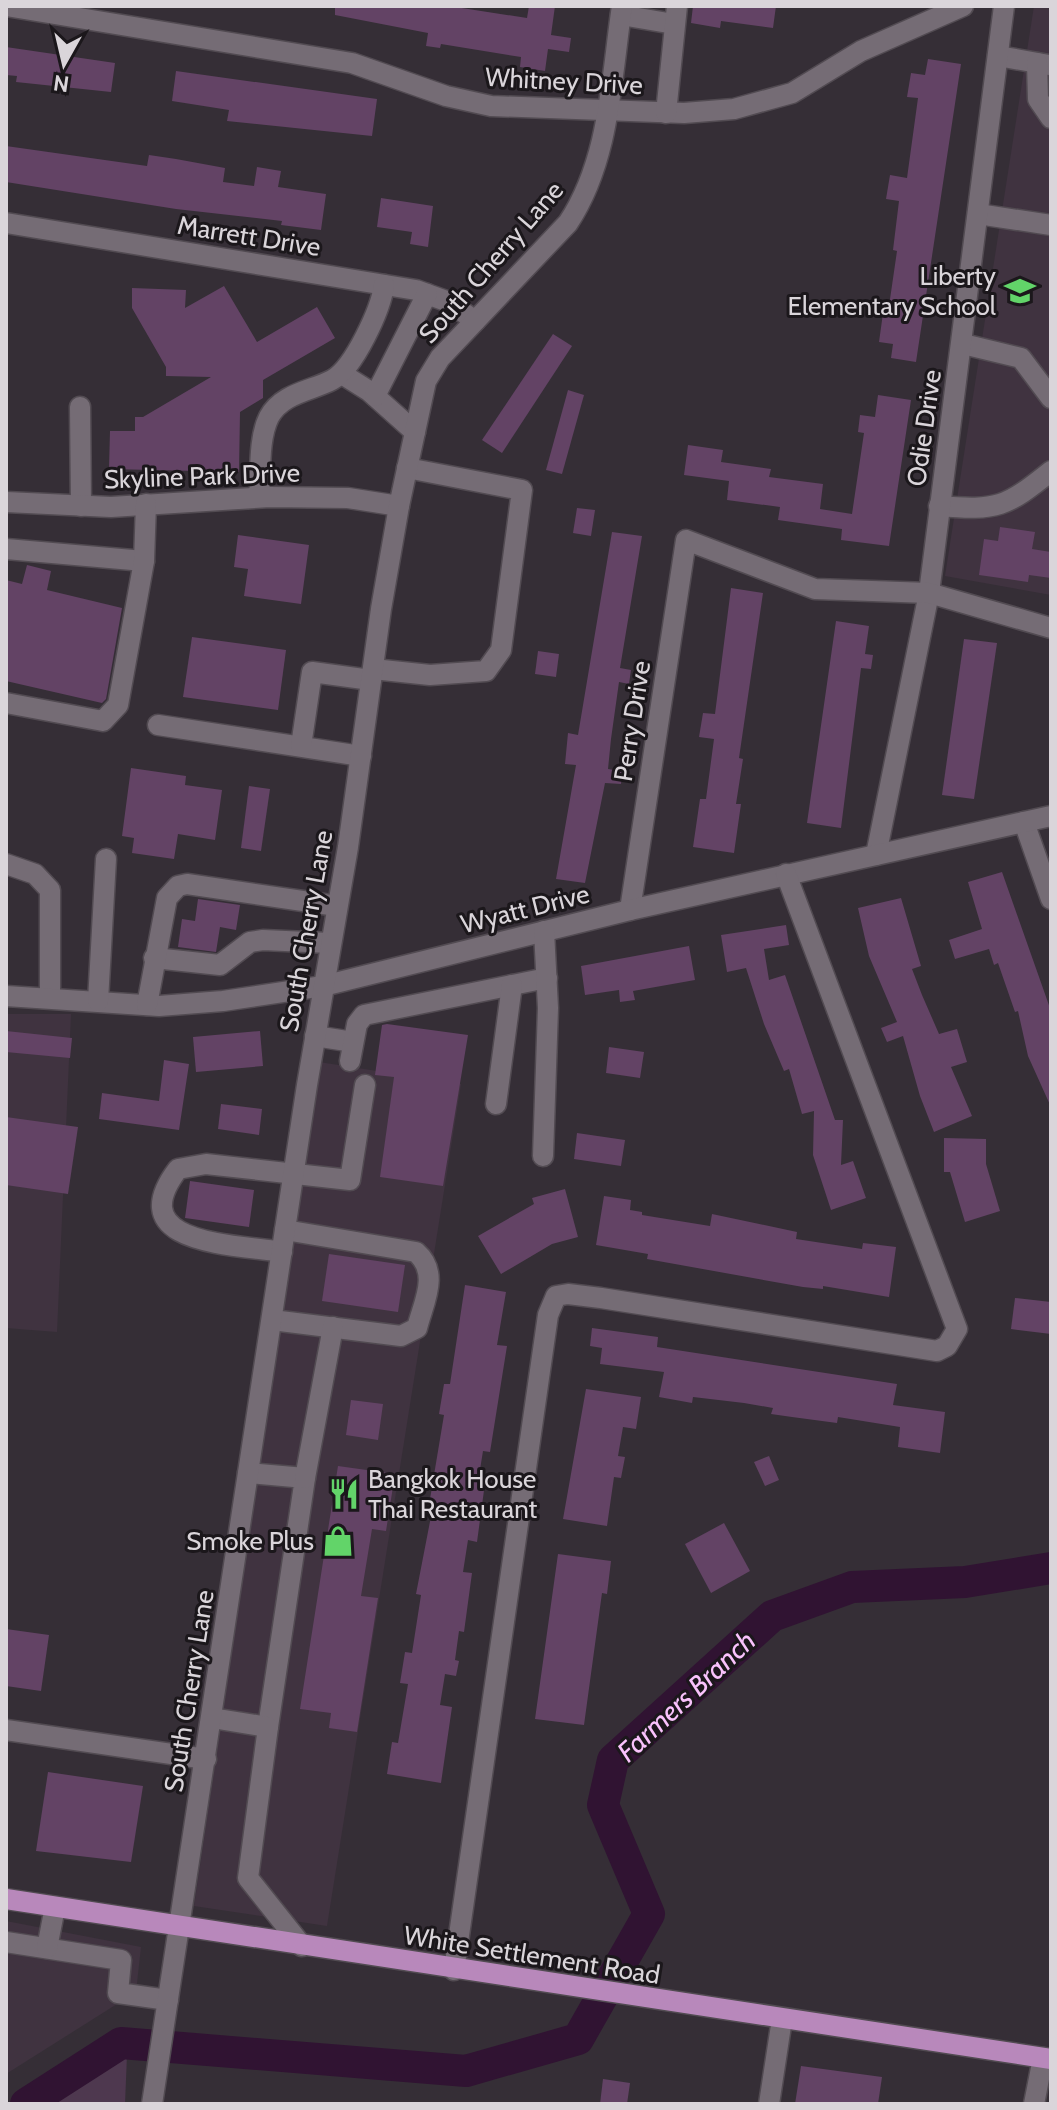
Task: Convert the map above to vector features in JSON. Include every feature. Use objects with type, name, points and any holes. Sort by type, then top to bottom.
[{"type":"main road","name":"White Settlement Road","points":[[6,1899],[1047,2059]]},
{"type":"street","name":"Whitney Drive","points":[[6,6],[352,63],[446,96],[491,106],[666,113],[734,109],[792,93],[861,51],[963,6]]},
{"type":"street","points":[[911,28],[914,6]]},
{"type":"street","name":"Odie Drive","points":[[876,855],[929,593],[1004,6]]},
{"type":"street","points":[[622,11],[676,15],[666,113]]},
{"type":"street","name":"South Cherry Lane","points":[[153,2104],[372,674],[399,506],[426,381],[440,358],[568,223],[583,199],[598,158],[622,11]]},
{"type":"street","points":[[998,56],[1044,64],[1038,99],[1051,118]]},
{"type":"street","points":[[978,214],[1051,225]]},
{"type":"street","name":"Marrett Drive","points":[[6,223],[384,285],[449,302],[475,321]]},
{"type":"street","points":[[259,497],[264,438],[270,417],[301,391],[342,374],[381,308],[384,285]]},
{"type":"street","points":[[375,396],[427,294]]},
{"type":"street","points":[[963,344],[1021,358],[1051,398]]},
{"type":"street","points":[[342,374],[375,396],[415,432]]},
{"type":"street","points":[[80,407],[81,506]]},
{"type":"street","points":[[301,746],[312,672],[430,675],[486,671],[501,650],[522,490],[407,468]]},
{"type":"street","points":[[939,506],[993,508],[1016,498],[1051,471]]},
{"type":"street","name":"Skyline Park Drive","points":[[6,502],[81,506],[259,497],[348,498],[399,506]]},
{"type":"street","points":[[6,703],[103,721],[118,705],[144,561],[146,504]]},
{"type":"street","name":"Perry Drive","points":[[630,910],[686,540],[732,561],[815,589],[929,593]]},
{"type":"street","points":[[6,549],[144,561]]},
{"type":"street","points":[[929,593],[1051,628]]},
{"type":"street","points":[[158,725],[361,756]]},
{"type":"street","name":"Wyatt Drive","points":[[6,996],[147,1005],[223,1001],[323,986],[630,910],[1051,816]]},
{"type":"street","points":[[1024,822],[1051,899]]},
{"type":"street","points":[[98,1001],[106,859]]},
{"type":"street","points":[[6,864],[35,874],[50,890],[50,998]]},
{"type":"street","points":[[454,1970],[551,1303],[556,1296],[578,1295],[937,1351],[947,1346],[957,1329],[786,874]]},
{"type":"street","points":[[147,1005],[167,898],[178,886],[187,884],[337,906]]},
{"type":"street","points":[[543,1156],[547,978],[544,931]]},
{"type":"street","points":[[154,958],[220,965],[250,942],[330,943]]},
{"type":"street","points":[[315,1036],[352,1052],[360,1019],[369,1013],[547,978]]},
{"type":"street","points":[[496,1104],[512,985]]},
{"type":"street","points":[[282,1252],[191,1237],[173,1230],[164,1215],[164,1187],[178,1169],[206,1164],[350,1180],[365,1085]]},
{"type":"street","points":[[272,1320],[401,1336],[417,1328],[431,1276],[426,1261],[416,1252],[285,1230]]},
{"type":"street","points":[[302,1946],[248,1878],[305,1478],[333,1327]]},
{"type":"street","points":[[248,1473],[305,1478]]},
{"type":"street","points":[[212,1718],[268,1727]]},
{"type":"street","points":[[6,1730],[206,1759]]},
{"type":"street","points":[[47,1948],[55,1907]]},
{"type":"street","points":[[6,1942],[121,1960],[118,1993],[167,2008]]},
{"type":"street","points":[[769,2104],[782,2019]]},
{"type":"street","points":[[1034,2104],[1047,2059]]},
{"type":"shaded area","name":"Liberty Elementary School","points":[[1034,6],[1051,6],[1051,595],[945,576]]},
{"type":"shaded area","points":[[6,1014],[71,1014],[57,1332],[6,1328]]},
{"type":"shaded area","points":[[319,1062],[461,1084],[327,1926],[194,1906]]},
{"type":"shaded area","points":[[6,1921],[141,1947],[136,1992],[6,2074]]},
{"type":"shaded area","points":[[127,2055],[125,2104],[50,2104]]},
{"type":"building","points":[[335,6],[449,6],[527,18],[529,6],[555,6],[551,35],[571,38],[569,52],[548,49],[545,71],[520,67],[521,57],[441,44],[440,48],[426,46],[428,33],[335,15]]},
{"type":"building","points":[[693,6],[776,6],[773,28],[721,21],[720,28],[691,23]]},
{"type":"building","points":[[6,47],[115,63],[111,92],[16,82],[17,76],[6,75]]},
{"type":"building","points":[[928,59],[961,64],[916,362],[891,358],[893,344],[879,342],[884,306],[889,306],[897,251],[893,250],[899,201],[886,199],[890,175],[907,178],[918,98],[907,97],[911,73],[925,75]]},
{"type":"building","points":[[176,71],[377,99],[372,136],[227,121],[229,110],[172,101]]},
{"type":"building","points":[[6,146],[147,166],[149,155],[176,159],[225,168],[223,182],[254,186],[257,167],[281,171],[278,187],[326,194],[321,230],[281,225],[282,221],[176,209],[6,182]]},
{"type":"building","points":[[381,198],[433,206],[428,247],[410,244],[412,232],[377,227]]},
{"type":"building","points":[[224,286],[257,342],[317,307],[335,338],[263,380],[263,398],[240,412],[239,472],[109,469],[110,431],[135,431],[135,417],[143,417],[211,377],[166,376],[166,367],[132,308],[132,288],[186,290],[185,308]]},
{"type":"building","points":[[553,334],[572,346],[502,453],[482,440]]},
{"type":"building","points":[[568,390],[584,395],[562,474],[546,470]]},
{"type":"building","points":[[878,395],[911,400],[889,546],[841,540],[842,529],[778,520],[780,507],[727,500],[729,481],[684,475],[688,445],[723,450],[721,462],[771,469],[769,477],[823,484],[820,509],[852,514],[864,433],[858,432],[860,415],[875,417]]},
{"type":"building","points":[[577,508],[595,510],[591,536],[573,533]]},
{"type":"building","points":[[1000,527],[1035,532],[1032,549],[1051,552],[1051,578],[1029,575],[1028,582],[979,575],[984,539],[998,541]]},
{"type":"building","points":[[612,532],[642,536],[620,668],[631,670],[629,684],[619,682],[608,769],[622,771],[621,784],[605,783],[585,883],[556,879],[576,765],[565,764],[568,733],[578,735]]},
{"type":"building","points":[[238,535],[309,545],[301,604],[244,596],[248,569],[234,567]]},
{"type":"building","points":[[27,565],[51,571],[47,590],[122,608],[106,699],[102,703],[6,681],[6,580],[22,584]]},
{"type":"building","points":[[731,588],[763,593],[739,758],[743,759],[736,804],[741,804],[734,853],[693,847],[700,799],[706,799],[714,739],[699,737],[703,713],[715,714]]},
{"type":"building","points":[[836,621],[869,626],[865,654],[873,655],[871,669],[861,668],[841,828],[807,823]]},
{"type":"building","points":[[192,637],[286,650],[278,710],[183,697]]},
{"type":"building","points":[[964,639],[997,643],[974,799],[942,795]]},
{"type":"building","points":[[538,651],[559,654],[556,677],[535,674]]},
{"type":"building","points":[[131,768],[186,776],[185,785],[222,790],[215,840],[178,834],[174,859],[132,853],[134,838],[122,836]]},
{"type":"building","points":[[249,786],[270,789],[261,851],[241,848]]},
{"type":"building","points":[[1002,872],[1051,1011],[1051,1107],[1028,1056],[1018,1011],[1015,1012],[998,963],[994,965],[989,949],[955,959],[949,940],[982,929],[968,882]]},
{"type":"building","points":[[901,898],[921,966],[912,969],[922,995],[939,1034],[957,1029],[967,1062],[951,1067],[972,1116],[934,1132],[903,1036],[887,1042],[881,1028],[897,1022],[869,956],[858,908]]},
{"type":"building","points":[[198,899],[240,905],[236,930],[220,927],[216,952],[178,947],[182,919],[195,921]]},
{"type":"building","points":[[786,925],[789,945],[764,949],[769,980],[785,975],[835,1120],[843,1120],[841,1165],[853,1161],[866,1198],[831,1210],[813,1155],[814,1111],[802,1114],[789,1069],[784,1071],[764,1024],[746,968],[727,972],[721,935]]},
{"type":"building","points":[[689,946],[695,980],[633,991],[635,1000],[620,1002],[619,990],[585,995],[581,966]]},
{"type":"building","points":[[382,1025],[468,1035],[443,1186],[380,1177],[394,1077],[375,1075]]},
{"type":"building","points":[[6,1031],[72,1038],[70,1058],[6,1052]]},
{"type":"building","points":[[260,1031],[263,1066],[196,1072],[193,1037]]},
{"type":"building","points":[[609,1047],[644,1052],[640,1078],[606,1073]]},
{"type":"building","points":[[164,1060],[189,1064],[179,1130],[99,1119],[102,1093],[159,1101]]},
{"type":"building","points":[[221,1104],[262,1109],[259,1135],[218,1129]]},
{"type":"building","points":[[6,1117],[78,1127],[68,1194],[6,1185]]},
{"type":"building","points":[[577,1133],[625,1140],[621,1166],[574,1159]]},
{"type":"building","points":[[944,1138],[986,1139],[986,1164],[1000,1211],[965,1222],[950,1172],[944,1172]]},
{"type":"building","points":[[190,1181],[254,1190],[249,1227],[185,1218]]},
{"type":"building","points":[[565,1189],[578,1237],[552,1244],[501,1274],[478,1236],[534,1204],[532,1198]]},
{"type":"building","points":[[604,1196],[631,1200],[630,1210],[642,1212],[642,1215],[710,1226],[712,1214],[797,1232],[796,1239],[862,1249],[863,1243],[896,1247],[889,1297],[823,1286],[823,1289],[803,1287],[647,1259],[648,1254],[596,1245]]},
{"type":"building","points":[[329,1254],[405,1265],[398,1312],[322,1301]]},
{"type":"building","points":[[465,1285],[506,1292],[497,1345],[507,1346],[490,1452],[483,1451],[478,1482],[485,1483],[477,1542],[468,1540],[463,1572],[472,1573],[464,1632],[459,1631],[455,1660],[459,1661],[456,1676],[445,1674],[440,1705],[452,1707],[441,1783],[387,1774],[392,1742],[398,1743],[408,1684],[400,1683],[405,1652],[412,1653],[421,1595],[416,1594],[433,1506],[429,1505],[444,1415],[439,1414],[444,1384],[450,1384]]},
{"type":"building","points":[[1015,1298],[1051,1302],[1051,1334],[1011,1329]]},
{"type":"building","points":[[592,1328],[658,1337],[657,1347],[897,1384],[893,1405],[945,1412],[940,1453],[898,1447],[900,1427],[838,1417],[837,1423],[771,1414],[773,1408],[744,1403],[693,1397],[692,1403],[659,1397],[664,1372],[600,1364],[602,1348],[590,1346]]},
{"type":"building","points":[[586,1389],[641,1397],[636,1429],[623,1427],[618,1456],[625,1457],[621,1478],[614,1477],[607,1526],[563,1519]]},
{"type":"building","points":[[351,1400],[383,1404],[378,1440],[346,1435]]},
{"type":"building","points":[[769,1456],[779,1480],[765,1486],[754,1462]]},
{"type":"building","points":[[338,1466],[395,1474],[386,1531],[372,1529],[361,1596],[378,1598],[357,1732],[329,1728],[331,1713],[300,1709]]},
{"type":"building","points":[[724,1523],[750,1571],[711,1593],[685,1544]]},
{"type":"building","points":[[558,1554],[611,1561],[607,1594],[602,1593],[584,1725],[535,1719]]},
{"type":"building","points":[[6,1629],[49,1635],[41,1691],[6,1686]]},
{"type":"building","points":[[48,1772],[143,1786],[131,1862],[36,1851]]},
{"type":"building","points":[[801,2066],[882,2077],[878,2104],[795,2104]]},
{"type":"building","points":[[603,2079],[630,2083],[627,2104],[600,2104]]},
{"type":"waterway","name":"Farmers Branch","points":[[26,2104],[121,2043],[466,2071],[578,2039],[649,1914],[603,1805],[613,1760],[772,1616],[852,1587],[965,1582],[1051,1568]]},
{"type":"place","name":"Liberty Elementary School","points":[[1020,291]]},
{"type":"place","name":"Bangkok House Thai Restaurant","points":[[344,1494]]},
{"type":"place","name":"Smoke Plus","points":[[338,1541]]}]
